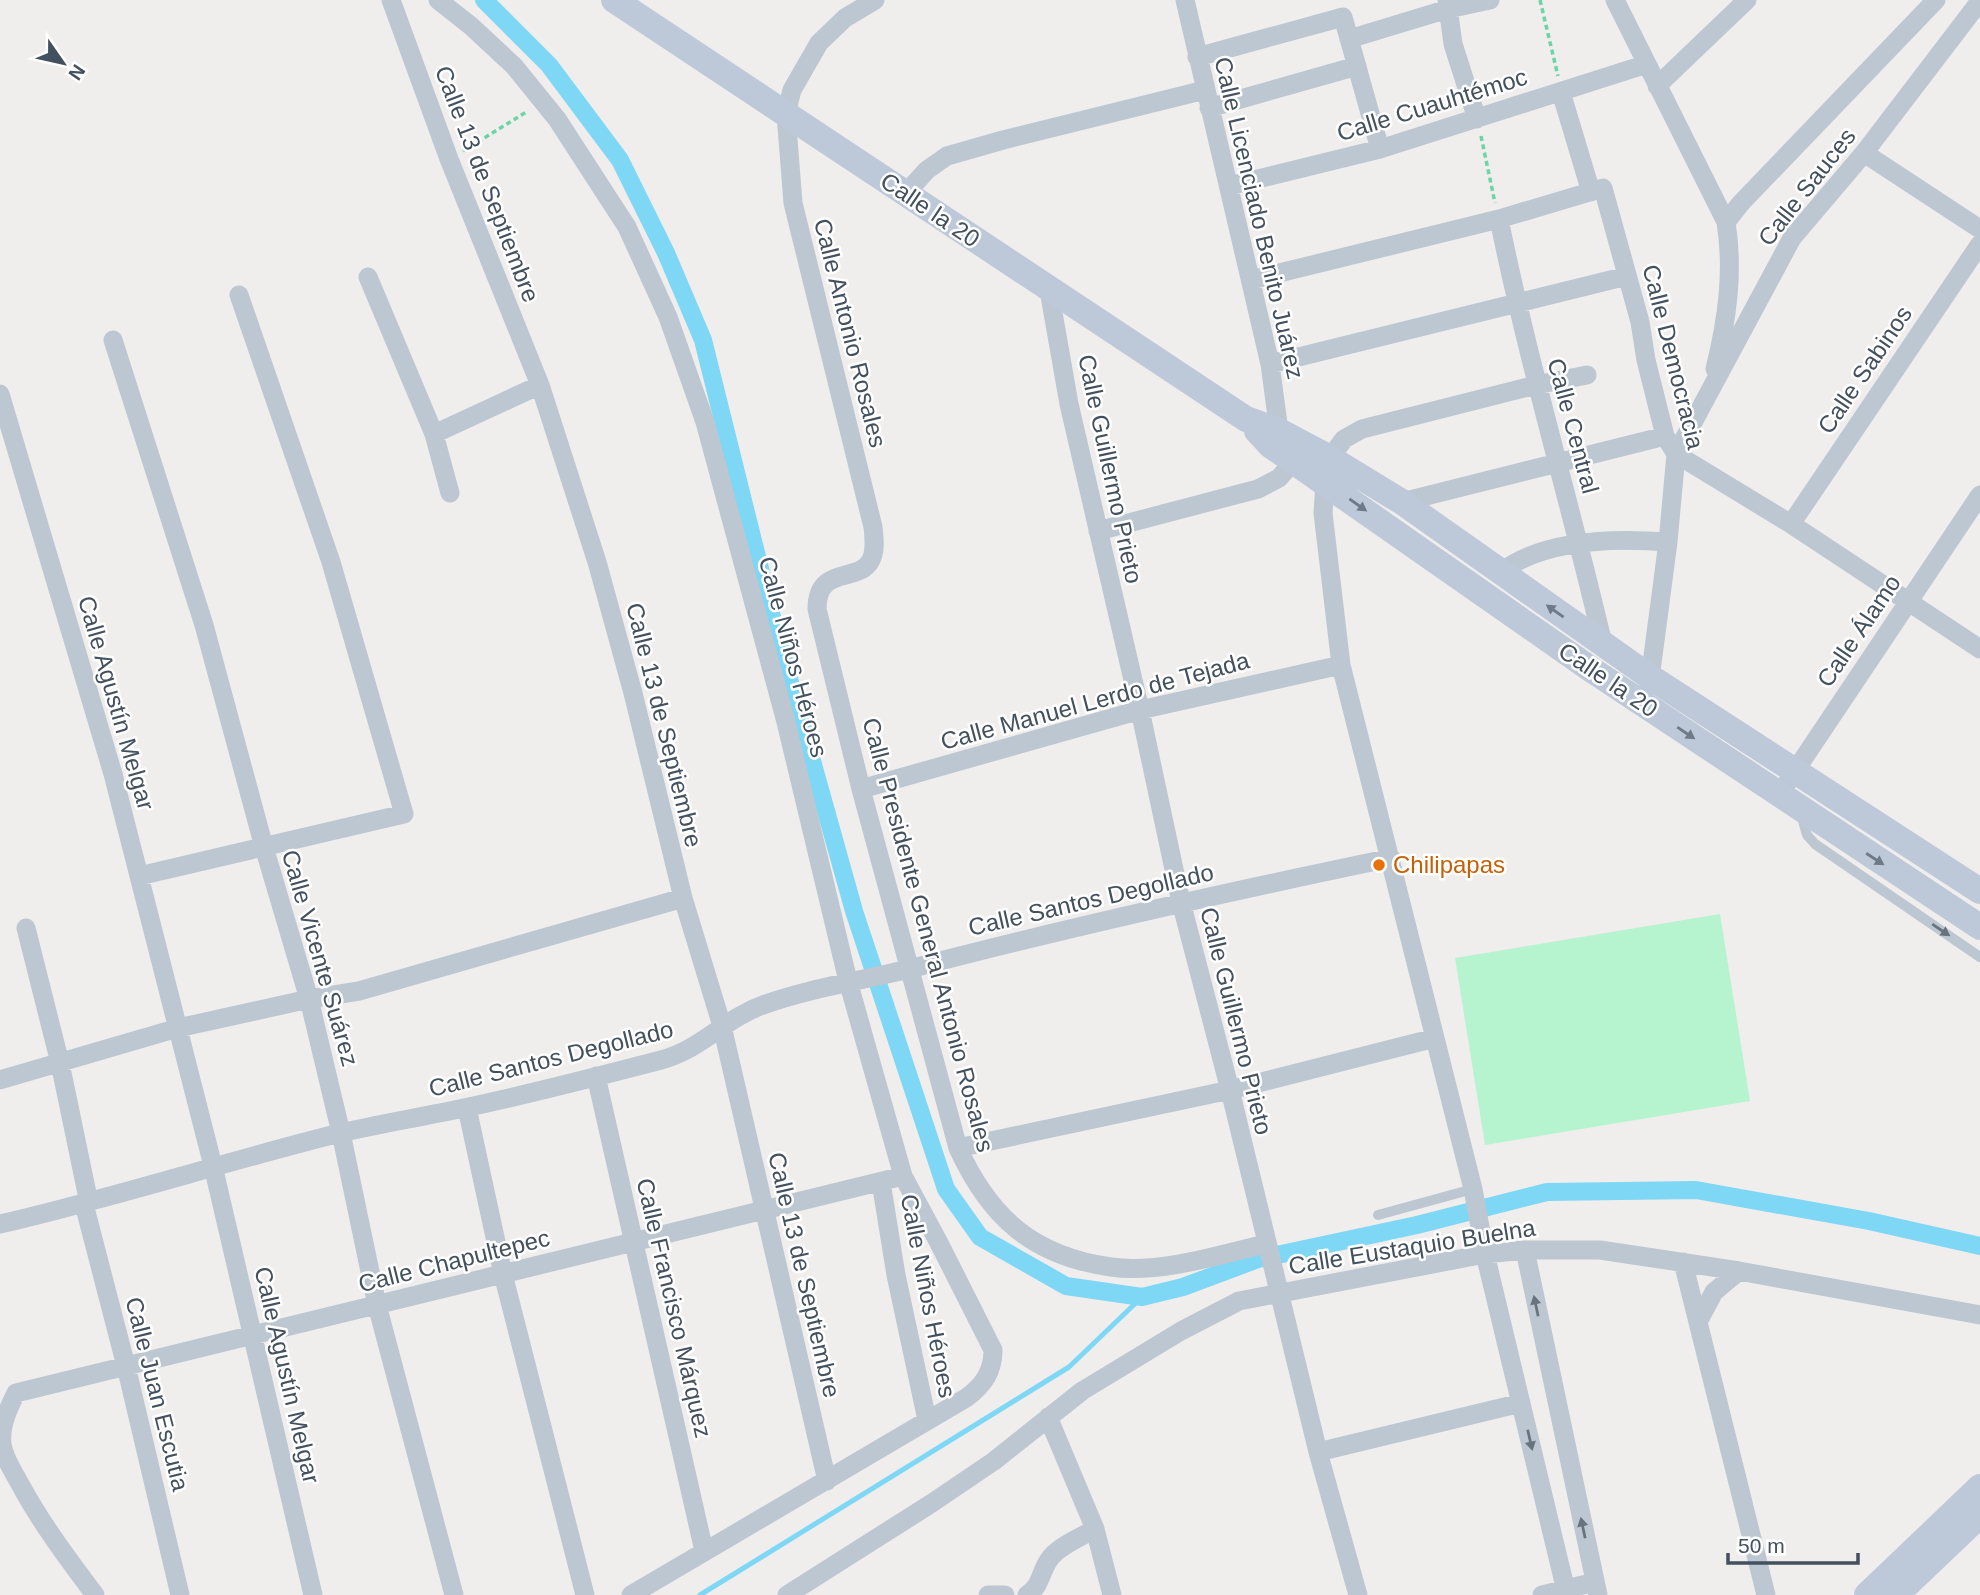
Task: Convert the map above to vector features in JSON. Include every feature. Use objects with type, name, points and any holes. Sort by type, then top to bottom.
[{"type":"street","name":"Calle 13 de Septiembre","points":[[391,0],[449,159],[540,385],[600,575],[633,693],[683,898],[722,1026],[827,1481]]},
{"type":"street","name":"Calle Niños Héroes","points":[[438,0],[506,58],[543,101],[627,228],[668,317],[687,368],[705,422],[786,722],[903,1177],[993,1350],[993,1364],[978,1390],[927,1420],[896,1275],[881,1182]]},
{"type":"street","name":"Calle la 20","points":[[614,0],[1049,290],[1327,470],[1647,708],[1980,928]]},
{"type":"street","points":[[786,114],[792,90],[819,43],[845,18],[875,0]]},
{"type":"street","name":"Calle Licenciado Benito Juárez","points":[[1185,0],[1270,363],[1274,438]]},
{"type":"street","points":[[1349,39],[1447,4],[1490,0]]},
{"type":"street","points":[[1615,0],[1726,222],[1731,250],[1731,274],[1722,341],[1709,394]]},
{"type":"street","points":[[1657,86],[1747,0]]},
{"type":"street","points":[[1726,222],[1741,203],[1936,0]]},
{"type":"street","name":"Calle Sauces","points":[[1676,454],[1792,238],[1864,153],[1980,1]]},
{"type":"street","points":[[1447,4],[1453,44],[1477,119]]},
{"type":"street","points":[[1197,57],[1343,17],[1380,149]]},
{"type":"street","name":"Calle Cuauhtémoc","points":[[1229,186],[1380,149],[1647,64]]},
{"type":"street","points":[[906,193],[927,170],[947,156],[1003,140],[1357,66]]},
{"type":"street","name":"Calle Democracia","points":[[1562,92],[1627,275],[1665,436],[1676,454],[1647,708]]},
{"type":"street","name":"Calle Antonio Rosales","points":[[786,114],[793,203],[873,527],[874,541],[870,563],[863,569],[840,576],[820,589]]},
{"type":"street","points":[[1864,153],[1980,229]]},
{"type":"street","points":[[1251,280],[1499,219],[1597,190]]},
{"type":"street","name":"Calle Central","points":[[1499,219],[1536,385],[1603,644]]},
{"type":"street","name":"Calle Sabinos","points":[[1791,524],[1980,244]]},
{"type":"street","points":[[1270,363],[1627,275]]},
{"type":"street","points":[[368,277],[434,433],[450,493]]},
{"type":"street","name":"Calle Guillermo Prieto","points":[[1049,290],[1069,404],[1140,710],[1181,902],[1230,1090],[1318,1452],[1358,1595]]},
{"type":"street","points":[[139,876],[404,814],[331,562],[239,295]]},
{"type":"street","name":"Calle Vicente Suárez","points":[[113,340],[204,625],[264,847],[309,999],[377,1304],[454,1595]]},
{"type":"street","points":[[1566,1592],[1473,1194],[1341,665],[1323,513],[1327,470],[1344,439],[1362,429],[1536,385],[1587,375]]},
{"type":"street","points":[[434,433],[540,385]]},
{"type":"street","name":"Calle Agustín Melgar","points":[[0,394],[113,774],[213,1166],[313,1595]]},
{"type":"street","points":[[1402,502],[1665,436]]},
{"type":"street","points":[[1098,531],[1258,489],[1279,478],[1301,454]]},
{"type":"street","points":[[1676,454],[1791,524],[1980,649]]},
{"type":"street","name":"Calle la 20","points":[[1327,470],[1402,502],[1650,677],[1980,891]]},
{"type":"street","name":"Calle Álamo","points":[[1790,802],[1795,771],[1980,495]]},
{"type":"street","points":[[1501,572],[1516,561],[1579,543],[1627,539],[1668,542]]},
{"type":"street","name":"Calle Presidente General Antonio Rosales","points":[[820,589],[817,609],[906,970],[958,1148],[972,1179],[1002,1217],[1024,1235],[1055,1252],[1112,1268],[1192,1261],[1266,1246]]},
{"type":"street","name":"Calle Manuel Lerdo de Tejada","points":[[861,789],[1140,710],[1341,665]]},
{"type":"street","name":"Calle Santos Degollado","points":[[0,1224],[87,1203],[213,1166],[341,1133],[467,1108],[686,1051],[705,1041],[722,1026],[762,1005],[854,980],[906,970],[1181,902],[1391,858]]},
{"type":"street","points":[[0,1080],[178,1028],[309,999],[359,991],[683,898]]},
{"type":"street","points":[[26,928],[60,1063]]},
{"type":"street","points":[[958,1148],[1230,1090],[1435,1038]]},
{"type":"street","name":"Calle Juan Escutia","points":[[60,1063],[87,1203],[180,1595]]},
{"type":"street","name":"Calle Francisco Márquez","points":[[596,1076],[704,1551]]},
{"type":"street","points":[[467,1108],[503,1274],[585,1595]]},
{"type":"street","name":"Calle Chapultepec","points":[[95,1595],[38,1518],[7,1460],[2,1444],[2,1431],[16,1393],[903,1177]]},
{"type":"street","name":"Calle Eustaquio Buelna","points":[[787,1595],[994,1461],[1082,1391],[1181,1331],[1240,1301],[1278,1290],[1484,1248],[1600,1250],[1739,1271],[1980,1315]]},
{"type":"street","points":[[1525,1250],[1596,1589],[1542,1595]]},
{"type":"street","points":[[1683,1262],[1766,1595]]},
{"type":"street","points":[[1699,1320],[1714,1292],[1739,1271]]},
{"type":"street","points":[[1318,1452],[1521,1403]]},
{"type":"street","points":[[1048,1417],[1095,1529],[1112,1595]]},
{"type":"street","points":[[631,1595],[927,1420]]},
{"type":"street","points":[[1867,1595],[1980,1487]]},
{"type":"street","points":[[1896,1595],[1980,1516]]},
{"type":"street","points":[[1027,1595],[1035,1590],[1040,1582],[1041,1572],[1052,1556],[1095,1529]]},
{"type":"street","points":[[988,1595],[1005,1595]]},
{"type":"lane","points":[[1790,802],[1807,835],[1815,844],[1980,957]]},
{"type":"lane","points":[[1378,1215],[1473,1194]]},
{"type":"path","points":[[1540,0],[1562,92]]},
{"type":"path","points":[[449,159],[543,101]]},
{"type":"path","points":[[1477,119],[1499,219]]},
{"type":"green space","points":[[1720,914],[1750,1101],[1485,1145],[1455,958]]},
{"type":"waterway","points":[[484,0],[549,65],[620,160],[666,253],[703,340],[774,625],[854,911],[946,1189],[980,1237],[1066,1286],[1142,1297],[1183,1287],[1258,1259],[1417,1225],[1547,1192],[1696,1190],[1869,1221],[1980,1246]]},
{"type":"waterway","points":[[700,1595],[1069,1367],[1142,1297]]},
{"type":"place","name":"Chilipapas","points":[[1379,865]]}]
